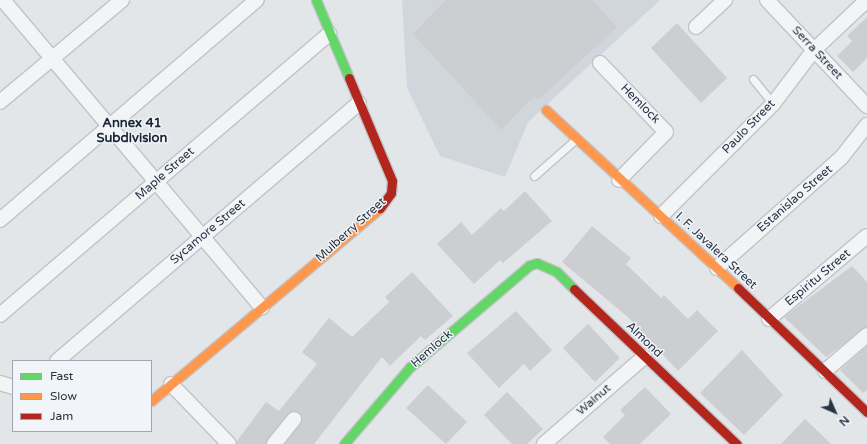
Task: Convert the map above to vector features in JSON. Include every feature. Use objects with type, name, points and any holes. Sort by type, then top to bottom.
[{"type":"street","points":[[3,0],[262,308]]},
{"type":"street","points":[[0,102],[122,0]]},
{"type":"street","points":[[0,220],[110,128],[257,0]]},
{"type":"street","name":"Mulberry Street","points":[[152,400],[385,202],[391,193],[392,181],[316,0]]},
{"type":"street","points":[[696,27],[725,0]]},
{"type":"street","name":"Serra Street","points":[[767,0],[867,106]]},
{"type":"street","name":"Paulo Street","points":[[662,216],[773,104],[814,50],[867,0]]},
{"type":"street","name":"Maple Street","points":[[0,315],[329,34]]},
{"type":"street","name":"Hemlock","points":[[600,63],[666,132],[619,180]]},
{"type":"street","name":"Sycamore Street","points":[[58,360],[359,103]]},
{"type":"street","name":"I. F. Javalera Street","points":[[546,110],[619,180],[662,216],[867,412]]},
{"type":"street","name":"Estanislao Street","points":[[717,268],[841,158],[867,125]]},
{"type":"street","name":"Espiritu Street","points":[[770,319],[867,236]]},
{"type":"street","name":"Almond","points":[[530,265],[545,264],[557,272],[644,357],[737,444]]},
{"type":"street","name":"Hemlock","points":[[344,444],[410,367],[530,265]]},
{"type":"street","points":[[825,371],[867,335]]},
{"type":"street","name":"Walnut","points":[[544,444],[644,357]]},
{"type":"street","points":[[0,383],[12,387]]},
{"type":"street","points":[[171,384],[228,444]]},
{"type":"street","points":[[274,444],[294,419]]},
{"type":"lane","points":[[754,80],[773,104]]},
{"type":"lane","points":[[534,176],[576,138]]},
{"type":"shaded area","points":[[402,0],[660,0],[528,122],[505,177],[440,156],[407,88]]},
{"type":"building","points":[[446,0],[592,0],[617,27],[538,100],[534,96],[501,130],[413,34]]},
{"type":"building","points":[[867,17],[867,58],[853,72],[837,56],[852,41],[847,36]]},
{"type":"building","points":[[677,23],[727,78],[701,103],[651,48]]},
{"type":"building","points":[[525,191],[552,221],[503,263],[500,260],[474,284],[437,244],[461,222],[472,235],[501,208],[504,211]]},
{"type":"building","points":[[592,226],[631,258],[626,264],[661,298],[664,295],[688,319],[697,310],[718,331],[678,371],[629,318],[562,262]]},
{"type":"building","points":[[852,266],[867,282],[867,327],[826,357],[784,317]]},
{"type":"building","points":[[412,272],[453,316],[425,340],[421,336],[390,366],[382,357],[314,444],[285,444],[302,421],[302,416],[295,411],[287,414],[266,444],[237,444],[237,441],[266,402],[279,411],[317,364],[302,352],[329,318],[352,337],[389,302],[385,297]]},
{"type":"building","points":[[516,311],[552,350],[530,371],[524,364],[499,388],[467,353]]},
{"type":"building","points":[[588,324],[620,358],[595,382],[563,348]]},
{"type":"building","points":[[867,346],[867,390],[863,393],[840,370]]},
{"type":"building","points":[[742,350],[783,395],[744,435],[700,393]]},
{"type":"building","points":[[428,385],[467,422],[446,444],[406,408]]},
{"type":"building","points":[[645,387],[671,414],[640,444],[610,444],[603,437],[625,415],[620,410]]},
{"type":"building","points":[[507,392],[543,429],[527,444],[512,444],[484,415]]},
{"type":"building","points":[[805,419],[831,444],[781,444]]},
{"type":"traffic: fast","points":[[316,0],[349,78]]},
{"type":"traffic: fast","points":[[344,444],[410,367],[530,265],[537,263],[557,272],[574,289]]},
{"type":"traffic: slow","points":[[546,110],[738,288]]},
{"type":"traffic: slow","points":[[152,400],[380,208]]},
{"type":"traffic: jam","points":[[349,78],[392,181],[391,193],[380,208]]},
{"type":"traffic: jam","points":[[738,288],[867,412]]},
{"type":"traffic: jam","points":[[574,289],[737,444]]},
{"type":"district","name":"Annex 41 Subdivision","points":[[132,132]]}]
